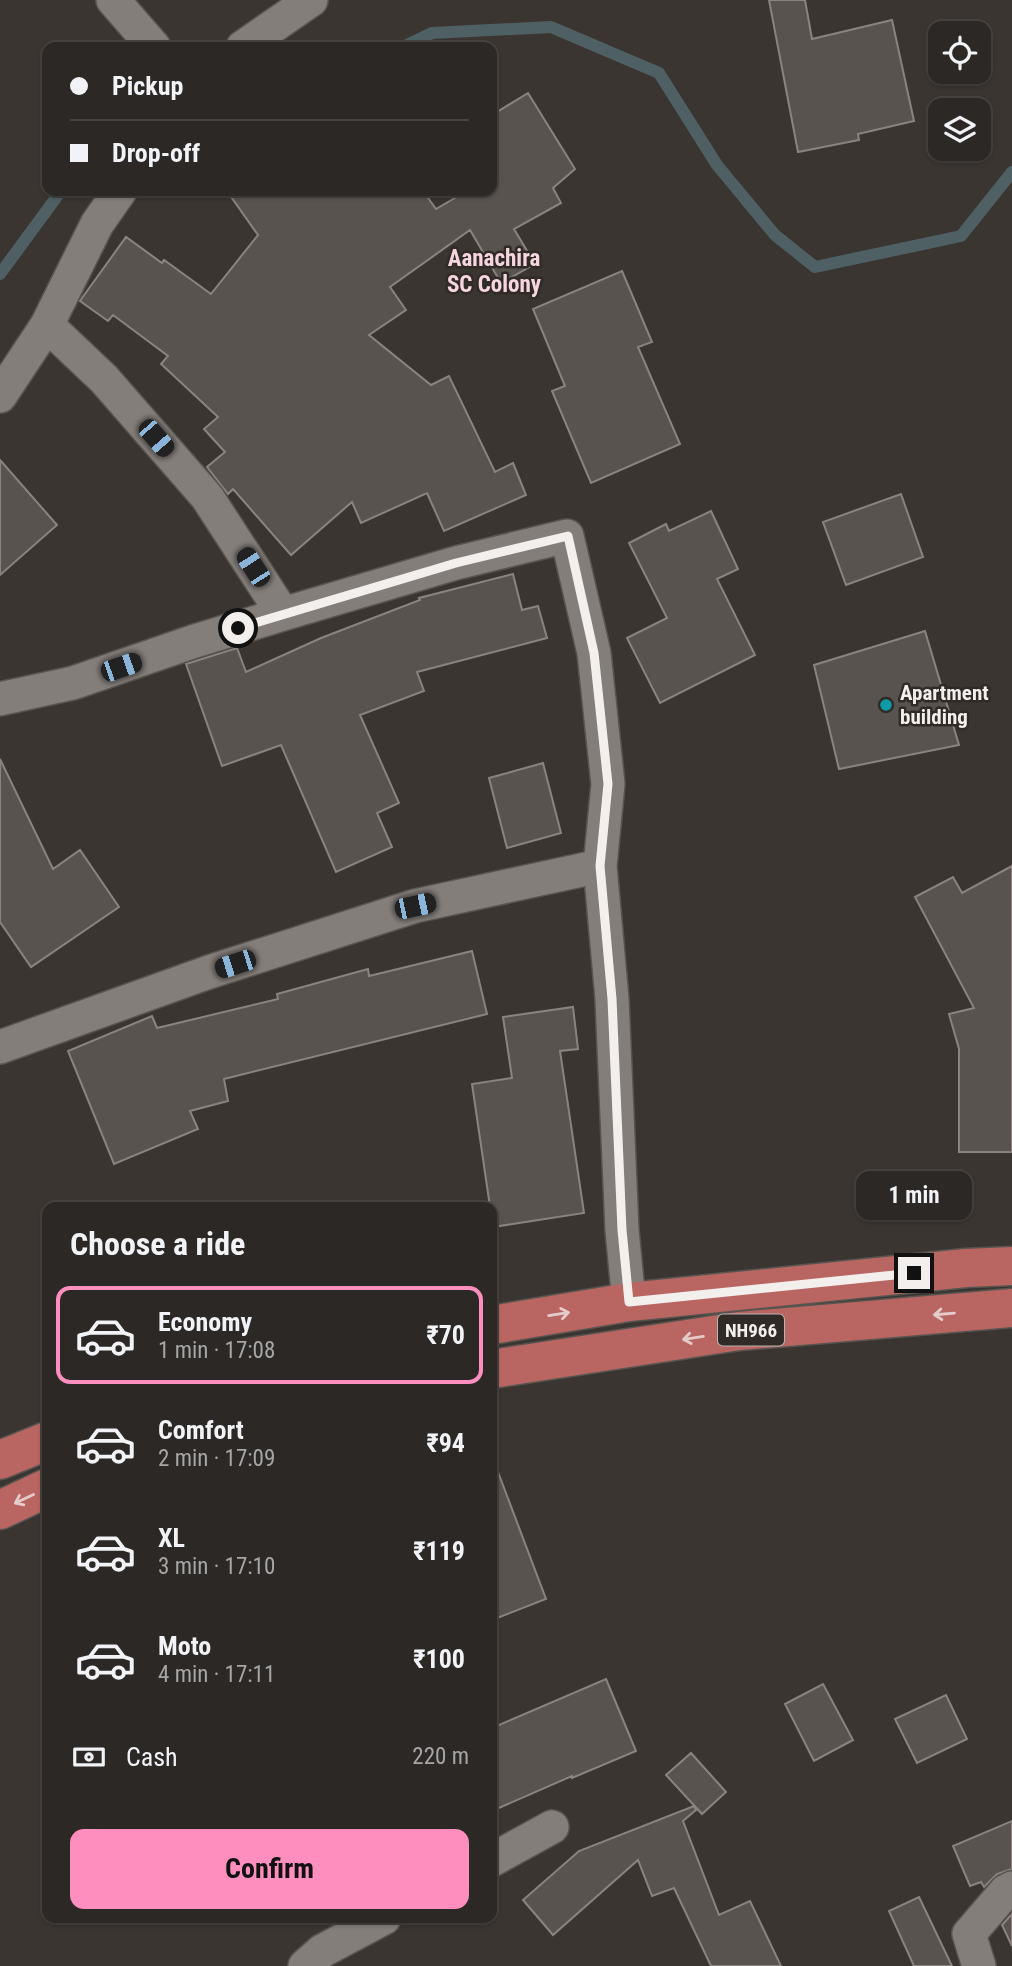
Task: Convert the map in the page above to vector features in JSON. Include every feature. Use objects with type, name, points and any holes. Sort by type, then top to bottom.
[{"type":"highway","name":"NH966","points":[[497,1324],[629,1302],[953,1269],[1012,1266]]},
{"type":"highway","name":"NH966","points":[[497,1368],[739,1331],[1012,1308]]},
{"type":"highway","points":[[0,1460],[42,1443]]},
{"type":"highway","points":[[0,1510],[42,1490]]},
{"type":"street","points":[[113,0],[150,42]]},
{"type":"street","points":[[250,42],[311,0]]},
{"type":"street","points":[[0,396],[47,325],[97,224],[117,196]]},
{"type":"street","points":[[47,325],[104,379],[207,497],[284,614]]},
{"type":"street","points":[[0,699],[73,683],[192,642],[456,563],[568,536],[594,653],[608,784],[600,866],[612,999],[622,1230],[629,1302]]},
{"type":"street","points":[[0,1047],[209,972],[415,906],[600,866]]},
{"type":"street","points":[[497,1857],[552,1827]]},
{"type":"street","points":[[978,1966],[969,1934],[1006,1891],[1012,1888]]},
{"type":"street","points":[[304,1966],[323,1951],[375,1923]]},
{"type":"building","points":[[769,0],[805,0],[812,39],[892,20],[914,121],[858,134],[859,140],[798,152]]},
{"type":"building","points":[[528,93],[575,169],[553,188],[561,203],[514,229],[535,264],[501,283],[470,230],[390,287],[406,310],[369,335],[431,385],[449,376],[495,472],[513,463],[526,495],[444,531],[427,493],[361,523],[352,502],[291,555],[233,489],[228,494],[207,467],[225,452],[204,429],[218,417],[161,364],[168,356],[113,315],[108,321],[80,301],[126,237],[211,294],[258,235],[231,196],[427,196],[436,209],[458,196],[497,196],[497,112]]},
{"type":"building","points":[[622,271],[652,342],[638,347],[680,444],[591,483],[552,391],[565,386],[533,309]]},
{"type":"building","points":[[0,460],[57,525],[0,575]]},
{"type":"building","points":[[901,494],[923,557],[846,585],[823,522]]},
{"type":"building","points":[[711,511],[738,569],[717,579],[755,655],[660,703],[627,638],[667,618],[629,543],[666,524],[669,531]]},
{"type":"building","points":[[513,574],[522,610],[538,606],[547,638],[417,672],[424,691],[360,715],[399,803],[377,813],[392,847],[336,872],[281,745],[222,766],[186,664],[237,648],[246,672],[321,638],[420,600],[419,598]]},
{"type":"building","name":"Apartment building","points":[[925,631],[959,745],[839,769],[814,665]]},
{"type":"building","points":[[0,759],[53,869],[80,850],[119,907],[31,967],[0,922]]},
{"type":"building","points":[[543,763],[561,833],[507,848],[489,778]]},
{"type":"building","points":[[1012,866],[1012,1152],[959,1152],[959,1049],[949,1014],[974,1008],[915,897],[953,877],[962,893]]},
{"type":"building","points":[[472,951],[487,1014],[224,1079],[228,1101],[190,1111],[198,1129],[114,1164],[68,1051],[152,1016],[157,1028],[278,999],[277,994],[368,969],[369,976]]},
{"type":"building","points":[[573,1007],[578,1049],[560,1051],[584,1213],[497,1226],[497,1202],[489,1202],[472,1084],[512,1078],[503,1017]]},
{"type":"building","points":[[497,1469],[546,1599],[497,1618]]},
{"type":"building","points":[[606,1679],[636,1751],[497,1809],[497,1726]]},
{"type":"building","points":[[823,1684],[853,1740],[814,1761],[785,1704]]},
{"type":"building","points":[[946,1695],[967,1739],[917,1763],[895,1719]]},
{"type":"building","points":[[691,1753],[726,1792],[702,1814],[666,1775]]},
{"type":"building","points":[[694,1806],[696,1810],[683,1821],[719,1915],[750,1901],[781,1966],[711,1966],[674,1888],[652,1896],[638,1860],[553,1935],[523,1900],[579,1851]]},
{"type":"building","points":[[1012,1821],[1012,1869],[997,1874],[984,1887],[981,1882],[970,1886],[953,1846]]},
{"type":"building","points":[[919,1897],[952,1966],[914,1966],[889,1911]]},
{"type":"building","points":[[1012,1914],[1012,1946],[1002,1925]]},
{"type":"waterway","points":[[413,42],[432,33],[551,27],[659,73],[717,165],[775,235],[815,267],[961,236],[1012,172]]},
{"type":"waterway","points":[[0,274],[57,196]]},
{"type":"place","name":"Apartment building","points":[[886,705]]},
{"type":"district","name":"Aanachira SC Colony","points":[[494,271]]},
{"type":"route","points":[[238,628],[456,563],[568,536],[594,653],[608,784],[600,866],[612,999],[622,1230],[629,1302],[914,1273]]}]
